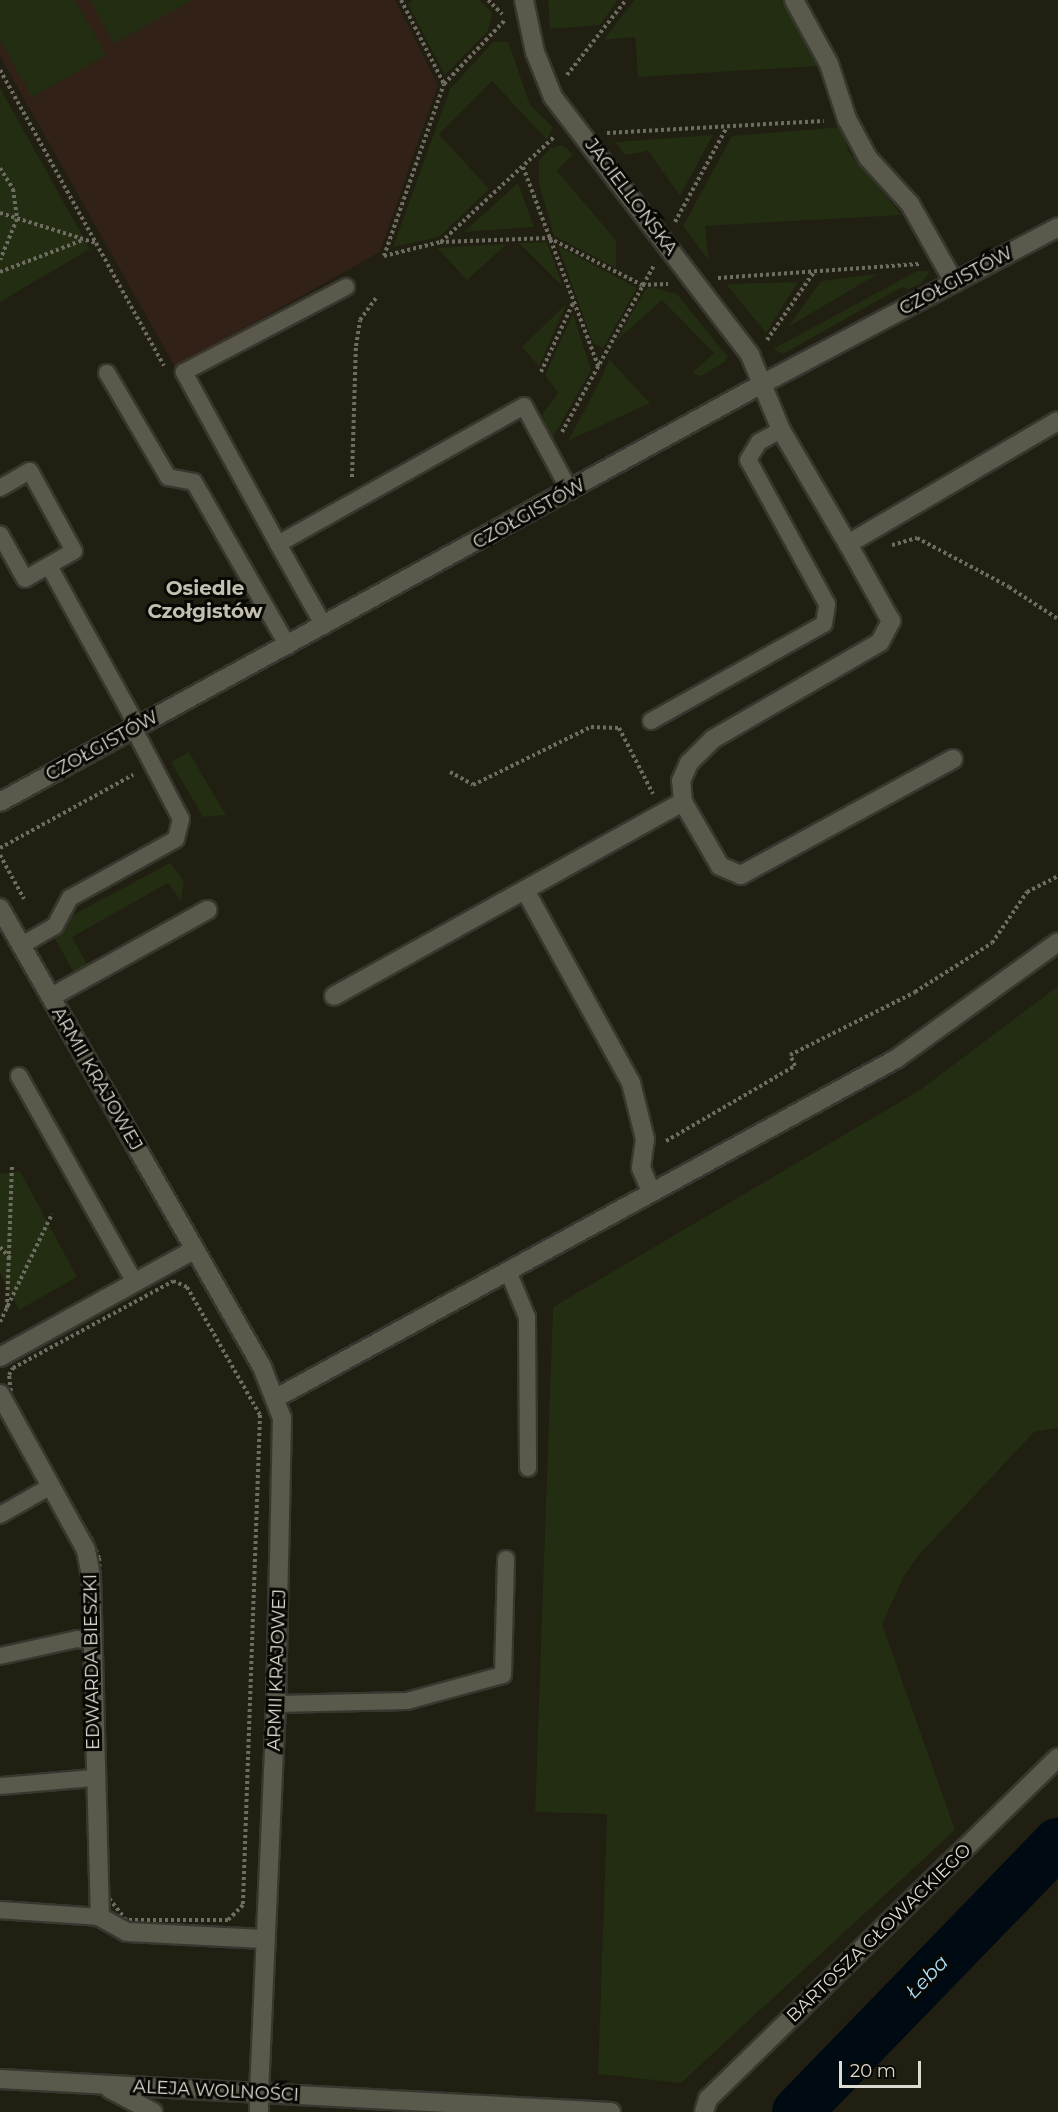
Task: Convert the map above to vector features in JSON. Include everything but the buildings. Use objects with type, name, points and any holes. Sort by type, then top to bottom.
[{"type":"street","name":"JAGIELLOŃSKA","points":[[524,0],[535,52],[553,97],[750,356],[781,430],[891,621],[880,642],[713,739],[689,763],[681,781],[683,802]]},
{"type":"street","points":[[794,0],[829,64],[847,119],[868,158],[910,204],[954,282]]},
{"type":"street","name":"CZOŁGISTÓW","points":[[0,802],[762,384],[1058,227]]},
{"type":"street","points":[[848,544],[1058,421]]},
{"type":"street","points":[[334,996],[683,802],[720,866],[741,875],[953,759]]},
{"type":"street","points":[[525,890],[631,1083],[645,1139],[641,1168],[651,1191]]},
{"type":"street","name":"ARMII KRAJOWEJ","points":[[0,908],[262,1367],[276,1398],[284,1454],[259,2112]]},
{"type":"street","points":[[51,997],[207,910]]},
{"type":"street","points":[[276,1398],[896,1059],[1058,942]]},
{"type":"street","points":[[0,1357],[194,1250]]},
{"type":"street","name":"EDWARDA BIESZKI","points":[[0,1394],[86,1550],[91,1575],[94,1778],[100,1917]]},
{"type":"street","name":"BARTOSZA GŁOWACKIEGO","points":[[704,2112],[708,2099],[1058,1758]]},
{"type":"street","points":[[100,1917],[127,1932],[264,1939]]},
{"type":"street","name":"ALEJA WOLNOŚCI","points":[[0,2079],[259,2092],[389,2106],[611,2112]]},
{"type":"street","points":[[103,2085],[153,2112]]},
{"type":"lane","points":[[324,626],[184,372],[346,287]]},
{"type":"lane","points":[[107,373],[168,477],[194,482],[288,646]]},
{"type":"lane","points":[[278,544],[524,406],[570,491]]},
{"type":"lane","points":[[651,722],[824,624],[827,604],[748,460],[759,442],[781,430]]},
{"type":"lane","points":[[0,488],[30,471],[74,551],[25,579],[0,534]]},
{"type":"lane","points":[[22,945],[55,926],[70,898],[176,839],[181,819],[152,765],[136,728],[49,566]]},
{"type":"lane","points":[[19,1076],[135,1283]]},
{"type":"lane","points":[[508,1271],[527,1317],[528,1468]]},
{"type":"lane","points":[[0,1515],[51,1486]]},
{"type":"lane","points":[[276,1704],[407,1701],[503,1675],[506,1559]]},
{"type":"lane","points":[[0,1656],[77,1639],[93,1641]]},
{"type":"lane","points":[[0,1786],[94,1778]]},
{"type":"lane","points":[[0,1910],[100,1917]]},
{"type":"path","points":[[407,0],[402,2],[444,84]]},
{"type":"path","points":[[488,0],[507,18],[444,84],[384,256],[440,242],[549,238],[642,285],[680,283]]},
{"type":"path","points":[[561,83],[626,0]]},
{"type":"path","points":[[0,70],[168,374]]},
{"type":"path","points":[[597,133],[727,128],[847,119]]},
{"type":"path","points":[[672,228],[727,128]]},
{"type":"path","points":[[440,242],[561,131]]},
{"type":"path","points":[[523,167],[598,366]]},
{"type":"path","points":[[0,168],[13,189],[17,219],[0,260]]},
{"type":"path","points":[[0,213],[98,244]]},
{"type":"path","points":[[0,272],[84,240]]},
{"type":"path","points":[[557,442],[658,256]]},
{"type":"path","points":[[711,278],[926,264]]},
{"type":"path","points":[[766,341],[814,271]]},
{"type":"path","points":[[352,484],[358,370],[356,346],[360,320],[376,298]]},
{"type":"path","points":[[542,372],[574,302]]},
{"type":"path","points":[[879,525],[891,545],[917,538],[1009,587],[1058,619]]},
{"type":"path","points":[[450,772],[473,785],[591,727],[619,728],[663,814]]},
{"type":"path","points":[[0,848],[152,765]]},
{"type":"path","points":[[644,1154],[795,1066],[790,1054],[915,992],[992,943],[1027,892],[1058,876]]},
{"type":"path","points":[[7,1308],[12,1166]]},
{"type":"path","points":[[0,1322],[52,1214]]},
{"type":"path","points":[[0,1247],[10,1259]]},
{"type":"path","points":[[9,1375],[12,1403],[92,1540],[99,1558],[108,1897],[126,1920],[228,1920],[243,1905],[260,1415],[187,1287],[173,1281]]},
{"type":"shaded area","points":[[0,0],[395,0],[438,85],[380,252],[175,367],[0,56]]},
{"type":"green space","points":[[0,0],[75,0],[106,55],[32,97],[0,40]]},
{"type":"green space","points":[[90,0],[192,0],[114,44]]},
{"type":"green space","points":[[413,0],[479,0],[492,13],[488,31],[445,75],[408,4]]},
{"type":"green space","points":[[548,0],[618,0],[600,25],[550,29]]},
{"type":"green space","points":[[634,0],[782,0],[819,66],[638,77],[635,37],[604,40]]},
{"type":"green space","points":[[508,41],[530,105],[553,127],[547,140],[492,81],[439,134],[489,189],[439,237],[393,247],[450,89],[493,42]]},
{"type":"green space","points":[[0,88],[90,249],[0,302]]},
{"type":"green space","points":[[842,127],[848,151],[902,215],[705,226],[709,261],[683,226],[732,136]]},
{"type":"green space","points":[[713,135],[680,196],[648,151],[625,155],[615,142]]},
{"type":"green space","points":[[562,145],[573,154],[557,171],[616,240],[616,268],[554,236],[539,184],[539,160],[551,148]]},
{"type":"green space","points":[[518,183],[534,227],[464,232]]},
{"type":"green space","points":[[547,242],[563,287],[519,243]]},
{"type":"green space","points":[[507,244],[467,280],[437,248]]},
{"type":"green space","points":[[558,246],[637,288],[603,348],[593,343]]},
{"type":"green space","points":[[917,271],[930,271],[921,284],[908,289],[902,287],[783,354],[773,349]]},
{"type":"green space","points":[[878,274],[788,327],[821,281]]},
{"type":"green space","points":[[798,282],[766,333],[726,284]]},
{"type":"green space","points":[[652,287],[677,294],[727,356],[725,362],[701,376],[692,373],[714,353],[662,300],[616,341],[645,290]]},
{"type":"green space","points":[[567,303],[539,366],[522,347]]},
{"type":"green space","points":[[573,314],[591,370],[552,439],[542,415],[558,393],[545,375]]},
{"type":"green space","points":[[609,359],[650,403],[568,441],[602,377]]},
{"type":"green space","points":[[189,752],[226,815],[203,817],[171,762]]},
{"type":"green space","points":[[170,863],[184,881],[181,901],[168,883],[72,937],[87,964],[87,969],[73,971],[53,935],[64,929],[69,917]]},
{"type":"green space","points":[[1058,986],[1058,1428],[1034,1432],[919,1555],[904,1576],[882,1624],[955,1830],[681,2083],[598,2074],[607,1814],[535,1812],[553,1307],[920,1090]]},
{"type":"green space","points":[[20,1171],[77,1277],[19,1310],[0,1273],[0,1174]]},
{"type":"waterway","name":"Łeba","points":[[797,2112],[1058,1843]]},
{"type":"district","name":"Osiedle Czołgistów","points":[[205,600]]}]
